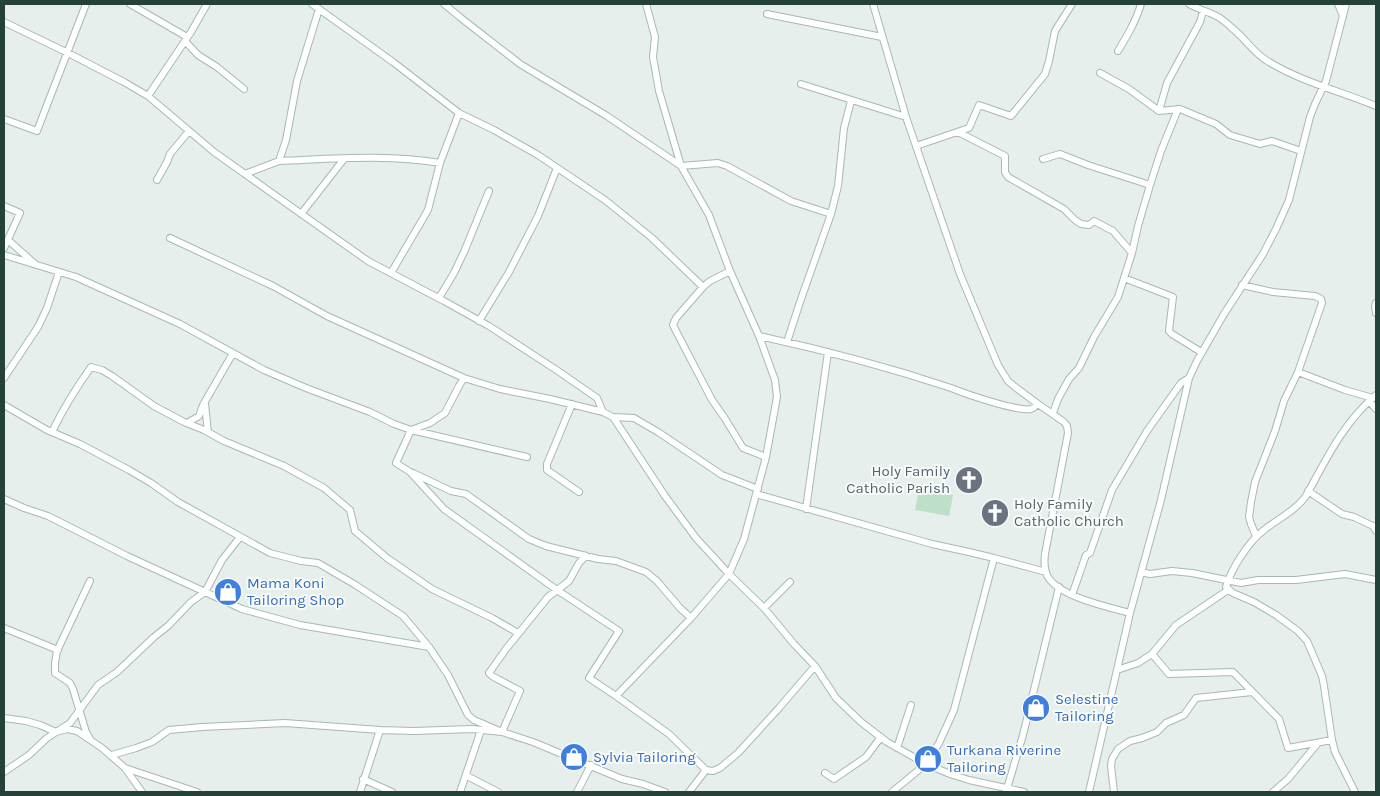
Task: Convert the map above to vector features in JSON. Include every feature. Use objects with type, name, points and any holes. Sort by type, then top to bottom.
[{"type":"street","points":[[4,119],[37,131],[86,4]]},
{"type":"street","points":[[130,4],[186,39],[198,55],[217,67],[244,89]]},
{"type":"street","points":[[148,96],[207,4]]},
{"type":"street","points":[[312,4],[394,62],[459,113],[538,155],[605,200],[641,228],[703,287]]},
{"type":"street","points":[[444,4],[520,64],[607,116],[681,166],[718,163],[791,201],[831,214]]},
{"type":"street","points":[[616,696],[691,618],[729,574],[744,539],[766,457],[776,409],[777,387],[759,336],[730,271],[710,215],[681,166],[659,91],[653,57],[655,37],[646,4]]},
{"type":"street","points":[[873,4],[906,117],[960,274],[998,365],[1008,382],[1067,426],[1068,432],[1045,554],[1046,572],[1051,581],[1072,595],[1130,613]]},
{"type":"street","points":[[916,146],[969,128],[979,105],[1011,116],[1045,74],[1055,31],[1072,4]]},
{"type":"street","points":[[1118,52],[1133,26],[1140,4]]},
{"type":"street","points":[[1188,4],[1213,15],[1231,27],[1270,63],[1323,87],[1376,106]]},
{"type":"street","points":[[1338,4],[1342,16]]},
{"type":"street","points":[[1089,792],[1130,613],[1161,500],[1189,378],[1201,352],[1263,254],[1289,200],[1301,151],[1315,104],[1323,87],[1346,4]]},
{"type":"street","points":[[279,161],[286,140],[297,81],[320,8]]},
{"type":"street","points":[[1159,110],[1167,83],[1200,22],[1203,12]]},
{"type":"street","points":[[767,14],[882,37]]},
{"type":"street","points":[[4,22],[68,53],[148,96],[214,152],[301,214],[368,260],[479,321],[550,366],[598,398],[603,412]]},
{"type":"street","points":[[1100,73],[1129,89],[1159,110],[1178,109],[1216,124],[1230,135],[1260,144],[1272,141],[1301,151]]},
{"type":"street","points":[[801,84],[906,117]]},
{"type":"street","points":[[787,342],[831,214],[838,186],[844,128],[851,101]]},
{"type":"street","points":[[1053,414],[1058,399],[1069,379],[1079,368],[1115,303],[1132,253],[1138,226],[1161,150],[1178,109]]},
{"type":"street","points":[[391,272],[428,210],[440,163],[459,113]]},
{"type":"street","points":[[157,180],[170,154],[190,131]]},
{"type":"street","points":[[958,132],[1005,156],[1005,172],[1008,177],[1064,208],[1081,224],[1089,225],[1094,221],[1108,229],[1132,253]]},
{"type":"street","points":[[1043,159],[1060,154],[1150,185]]},
{"type":"street","points":[[245,174],[279,161],[344,159],[420,160],[440,163]]},
{"type":"street","points":[[301,214],[344,159]]},
{"type":"street","points":[[479,321],[509,272],[534,224],[557,168]]},
{"type":"street","points":[[439,298],[464,252],[489,191]]},
{"type":"street","points":[[4,206],[20,213],[4,248]]},
{"type":"street","points":[[170,238],[273,286],[327,316],[464,378],[500,389],[603,412],[613,417],[634,418],[722,475],[757,491],[806,509],[932,544],[1046,572]]},
{"type":"street","points":[[8,240],[36,266]]},
{"type":"street","points":[[4,256],[76,277],[180,324],[264,370],[370,412],[394,424],[411,430],[527,457]]},
{"type":"street","points":[[730,271],[710,281],[703,287],[676,318],[674,325],[712,400],[743,448],[766,457]]},
{"type":"street","points":[[4,378],[38,327],[47,308],[59,272]]},
{"type":"street","points":[[1124,278],[1173,297],[1169,331],[1201,352]]},
{"type":"street","points":[[1242,285],[1273,292],[1314,296],[1321,299],[1322,306],[1298,372],[1284,401],[1252,493],[1249,517],[1256,536]]},
{"type":"street","points":[[1376,303],[1376,313]]},
{"type":"street","points":[[759,336],[909,374],[977,398],[1020,408],[1031,409],[1038,404]]},
{"type":"street","points":[[806,509],[828,352]]},
{"type":"street","points":[[187,423],[199,416],[204,402],[233,353]]},
{"type":"street","points":[[52,432],[78,384],[91,367],[102,370],[154,406],[224,441],[300,474],[324,488],[350,510],[354,531],[387,558],[432,589],[492,618],[518,633]]},
{"type":"street","points":[[1298,372],[1345,390],[1373,398]]},
{"type":"street","points":[[464,378],[445,413],[430,423],[411,430],[396,463],[410,472],[469,496],[537,542],[548,547],[616,561],[646,572],[657,581],[691,618]]},
{"type":"street","points":[[1072,595],[1086,556],[1090,553],[1112,490],[1147,431],[1181,384],[1189,378]]},
{"type":"street","points":[[1373,398],[1376,409]]},
{"type":"street","points":[[1355,792],[1338,759],[1332,740],[1323,681],[1307,641],[1298,630],[1276,615],[1228,590],[1226,587],[1245,550],[1256,536],[1294,510],[1303,500],[1339,437],[1358,412],[1373,398]]},
{"type":"street","points":[[204,402],[208,432]]},
{"type":"street","points":[[572,404],[546,470],[579,492]]},
{"type":"street","points":[[4,405],[52,432],[80,444],[151,482],[178,502],[270,553],[301,562],[318,564],[354,584],[403,616],[430,648],[448,675],[468,715],[474,720],[591,765],[622,779],[665,792]]},
{"type":"street","points":[[613,417],[696,538],[764,608],[815,666],[836,698],[861,722],[897,748],[926,764],[957,776],[1007,791],[1024,792]]},
{"type":"street","points":[[410,472],[444,509],[557,590],[619,630],[589,678],[669,734],[706,770],[713,771],[720,768],[738,752],[815,666]]},
{"type":"street","points":[[1308,491],[1342,514],[1354,517],[1373,526],[1376,531]]},
{"type":"street","points":[[6,501],[48,516],[127,556],[242,609],[300,625],[430,648]]},
{"type":"street","points":[[4,772],[70,723],[98,685],[117,672],[168,626],[191,602],[205,592],[222,560],[240,537]]},
{"type":"street","points":[[502,732],[520,692],[489,673],[548,596],[569,581],[579,563],[586,556]]},
{"type":"street","points":[[892,792],[926,764],[939,744],[954,710],[994,558]]},
{"type":"street","points":[[1141,572],[1150,574],[1181,572],[1241,583],[1258,580],[1296,580],[1345,574],[1376,580]]},
{"type":"street","points":[[90,581],[58,650],[55,663],[55,673],[70,683],[90,739]]},
{"type":"street","points":[[764,608],[790,582]]},
{"type":"street","points":[[1007,791],[1023,735],[1059,587]]},
{"type":"street","points":[[1117,670],[1138,663],[1152,654],[1176,625],[1228,590]]},
{"type":"street","points":[[4,628],[58,650]]},
{"type":"street","points":[[1152,654],[1169,674],[1232,672],[1278,719],[1288,748],[1332,740]]},
{"type":"street","points":[[1114,792],[1110,766],[1112,758],[1118,749],[1130,741],[1157,732],[1166,723],[1184,715],[1196,698],[1252,692]]},
{"type":"street","points":[[897,748],[911,705]]},
{"type":"street","points":[[4,718],[33,723],[56,732],[67,729],[78,731],[112,755],[125,768],[142,792]]},
{"type":"street","points":[[112,755],[152,742],[169,730],[232,725],[285,723],[380,730],[413,731],[472,728],[502,732]]},
{"type":"street","points":[[360,792],[380,730]]},
{"type":"street","points":[[460,792],[481,730]]},
{"type":"street","points":[[825,773],[834,779],[866,757],[881,737]]},
{"type":"street","points":[[1273,792],[1288,779],[1318,743]]},
{"type":"street","points":[[577,792],[591,765]]},
{"type":"street","points":[[125,768],[197,792]]},
{"type":"street","points":[[689,792],[706,770]]},
{"type":"street","points":[[466,776],[498,792]]},
{"type":"street","points":[[363,779],[392,792]]},
{"type":"green space","points":[[919,489],[953,495],[949,516],[915,510]]},
{"type":"place","name":"Holy Family Catholic Parish","points":[[969,480]]},
{"type":"place","name":"Holy Family Catholic Church","points":[[995,513]]},
{"type":"place","name":"Mama Koni Tailoring Shop","points":[[228,592]]},
{"type":"place","name":"Selestine Tailoring","points":[[1036,708]]},
{"type":"place","name":"Sylvia Tailoring","points":[[574,757]]},
{"type":"place","name":"Turkana Riverine Tailoring","points":[[928,759]]}]
